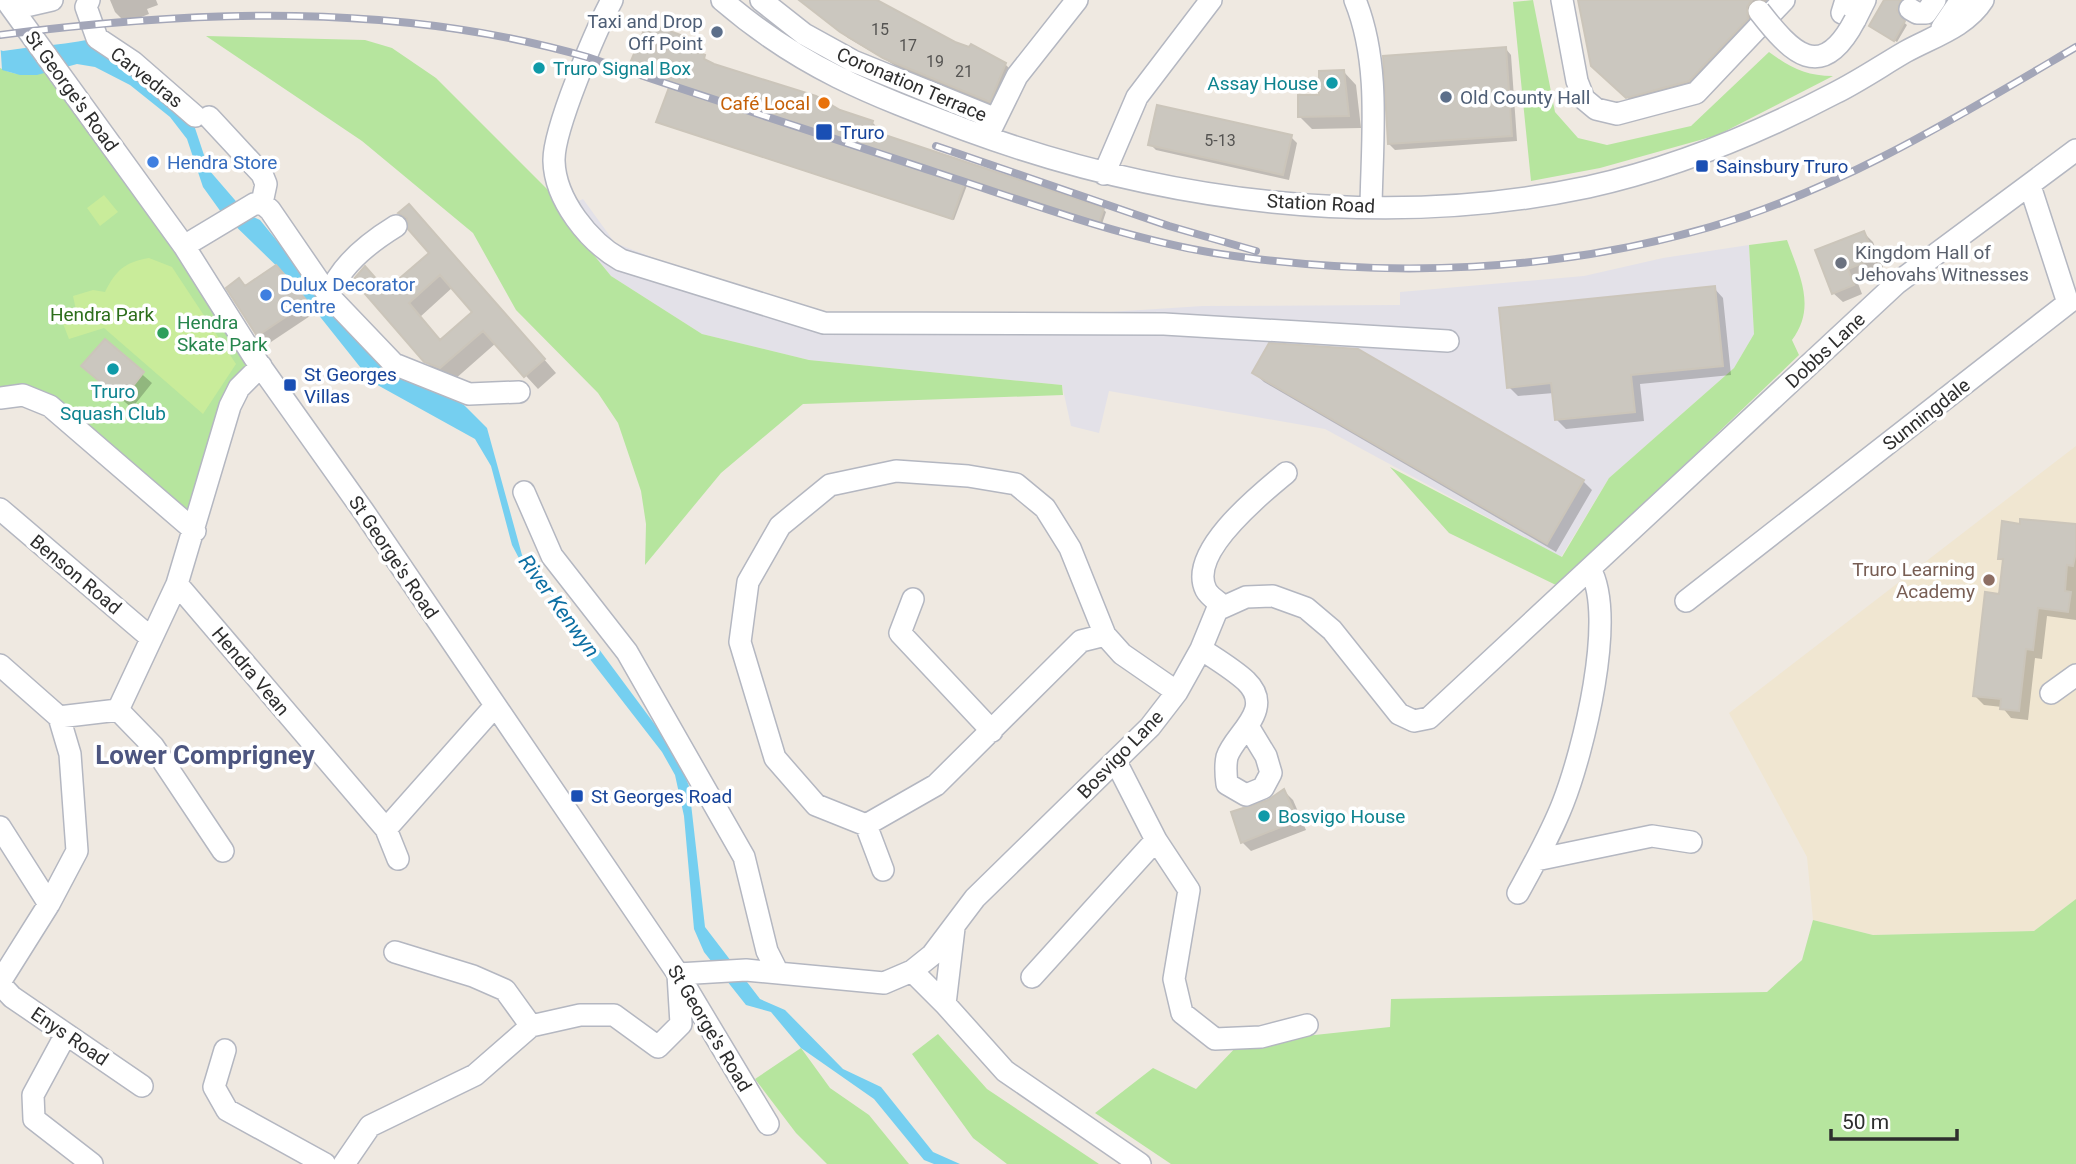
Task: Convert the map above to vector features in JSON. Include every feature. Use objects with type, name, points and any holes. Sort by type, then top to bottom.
[{"type":"street","points":[[10,5],[52,0]]},
{"type":"street","name":"Carvedras","points":[[89,0],[86,7],[97,38],[133,62],[202,117],[262,174],[266,184],[255,206]]},
{"type":"street","points":[[611,0],[556,141],[554,162],[561,190],[586,229],[598,245],[621,260],[824,323],[1164,324],[1448,341]]},
{"type":"street","name":"Station Road","points":[[722,0],[771,40],[816,69],[881,98],[992,128],[1104,174],[1212,195],[1297,204],[1371,207],[1447,206],[1588,187],[1701,154],[1770,125],[1932,40],[1956,26],[1978,1]]},
{"type":"street","name":"Coronation Terrace","points":[[761,0],[804,34],[853,61],[992,128]]},
{"type":"street","points":[[992,128],[1024,66],[1077,0]]},
{"type":"street","points":[[1104,174],[1137,97],[1211,0]]},
{"type":"street","points":[[1355,0],[1364,26],[1371,68],[1371,207]]},
{"type":"street","points":[[1562,0],[1577,81],[1584,99],[1597,110],[1616,114],[1696,93],[1770,5],[1788,47],[1807,56],[1823,54],[1837,47],[1848,11],[1865,0]]},
{"type":"street","name":"St George's Road","points":[[10,5],[184,246],[261,366],[364,512],[678,974],[768,1124]]},
{"type":"street","name":"Dobbs Lane","points":[[1590,569],[1897,283],[2076,150]]},
{"type":"street","name":"Sunningdale","points":[[1686,601],[2072,299],[2030,186]]},
{"type":"street","points":[[184,246],[255,206],[276,218],[329,296],[394,364],[469,394],[519,391]]},
{"type":"street","points":[[329,296],[338,275],[378,237],[396,226]]},
{"type":"street","points":[[118,710],[177,584],[195,531],[230,406],[239,388],[261,366]]},
{"type":"street","points":[[0,398],[23,395],[50,406],[195,531]]},
{"type":"street","points":[[883,870],[866,825],[816,805],[775,758],[740,642],[747,582],[780,526],[830,485],[896,471],[968,476],[1016,484],[1045,508],[1070,548],[1105,635],[1122,654],[1177,692]]},
{"type":"street","points":[[1286,473],[1246,507],[1214,547],[1206,567],[1206,591],[1222,606],[1246,597],[1273,596],[1306,608],[1332,630],[1399,715],[1414,721],[1429,718],[1442,709],[1590,569],[1598,583],[1600,636],[1583,746],[1563,803],[1518,893]]},
{"type":"street","points":[[524,492],[552,556],[627,652],[744,857],[767,951],[778,973]]},
{"type":"street","name":"Benson Road","points":[[0,509],[151,638]]},
{"type":"street","name":"Hendra Vean","points":[[177,584],[386,829],[398,859]]},
{"type":"street","points":[[914,598],[900,634],[992,732]]},
{"type":"street","name":"Bosvigo Lane","points":[[678,974],[746,970],[884,984],[912,971],[932,955],[975,898],[1150,727],[1177,692],[1201,649],[1216,610],[1222,606]]},
{"type":"street","points":[[866,825],[936,785],[1081,641],[1105,635]]},
{"type":"street","points":[[1201,649],[1246,681],[1252,690],[1256,704],[1249,729]]},
{"type":"street","points":[[0,665],[59,717],[70,754],[77,852],[49,904],[0,983]]},
{"type":"street","points":[[2051,693],[2076,675]]},
{"type":"street","points":[[386,829],[495,706]]},
{"type":"street","points":[[59,717],[118,710]]},
{"type":"street","points":[[118,710],[153,746],[223,851]]},
{"type":"street","points":[[1116,762],[1156,839],[1189,890],[1174,979],[1182,1013],[1215,1039],[1261,1037],[1307,1025]]},
{"type":"street","points":[[0,827],[49,904]]},
{"type":"street","points":[[1536,860],[1652,836],[1691,842]]},
{"type":"street","points":[[1032,977],[1156,839]]},
{"type":"street","points":[[946,1004],[954,928]]},
{"type":"street","points":[[395,952],[473,976],[505,990],[531,1026]]},
{"type":"street","points":[[912,971],[946,1004],[1005,1071],[1140,1164]]},
{"type":"street","points":[[344,1164],[370,1126],[475,1075],[531,1026],[580,1015],[614,1015],[658,1047],[681,1024],[678,974]]},
{"type":"street","name":"Enys Road","points":[[0,983],[12,997],[142,1086]]},
{"type":"street","points":[[66,1034],[33,1095],[34,1119],[92,1164]]},
{"type":"street","points":[[225,1050],[214,1087],[227,1110],[325,1164]]},
{"type":"shaded area","points":[[583,199],[615,243],[717,282],[821,312],[850,316],[1078,314],[1203,306],[1400,305],[1400,292],[1584,276],[1663,258],[1749,245],[1754,334],[1734,368],[1609,478],[1561,557],[1325,429],[1109,391],[1099,433],[1071,426],[1062,385],[809,360],[702,334],[611,276],[557,210]]},
{"type":"shaded area","name":"Truro Learning Academy","points":[[2076,446],[2076,899],[2034,931],[1873,935],[1813,920],[1807,857],[1729,713]]},
{"type":"green space","points":[[1533,0],[1555,112],[1578,138],[1607,145],[1691,126],[1769,52],[1799,70],[1833,76],[1718,135],[1600,168],[1531,181],[1513,2]]},
{"type":"green space","points":[[206,36],[365,40],[392,48],[436,78],[549,191],[557,210],[611,276],[702,334],[809,360],[1062,385],[1063,395],[803,404],[721,473],[645,565],[646,524],[641,491],[618,423],[598,393],[516,310],[473,233],[362,141]]},
{"type":"green space","name":"Hendra Park","points":[[0,68],[25,74],[51,69],[255,363],[193,523],[79,423],[0,394]]},
{"type":"green space","points":[[104,195],[118,212],[100,226],[87,208]]},
{"type":"green space","points":[[1787,240],[1805,303],[1799,328],[1792,340],[1799,355],[1558,586],[1449,533],[1390,467],[1562,557],[1609,478],[1734,368],[1754,334],[1749,245]]},
{"type":"green space","name":"Hendra Skate Park","points":[[149,258],[172,267],[236,364],[203,414],[104,328],[69,339],[60,316],[76,310],[73,296],[93,290],[105,292],[122,268]]},
{"type":"green space","points":[[2076,899],[2076,1164],[1171,1164],[1095,1113],[1153,1068],[1196,1089],[1240,1043],[1390,1027],[1391,999],[1767,992],[1802,960],[1813,920],[1873,935],[2034,931]]},
{"type":"green space","points":[[938,1034],[987,1089],[1099,1164],[1007,1164],[973,1138],[912,1054]]},
{"type":"green space","points":[[801,1048],[830,1088],[869,1115],[909,1164],[827,1164],[796,1133],[755,1079]]},
{"type":"water","points":[[0,39],[23,44],[57,45],[92,39],[191,116],[209,170],[247,214],[260,220],[370,355],[464,405],[487,428],[522,555],[587,633],[676,753],[689,786],[705,927],[760,999],[785,1010],[843,1069],[881,1087],[933,1152],[960,1164],[934,1164],[924,1160],[874,1099],[801,1048],[771,1012],[746,1005],[704,952],[694,929],[684,816],[675,775],[662,752],[579,645],[574,621],[523,566],[512,545],[491,466],[475,439],[372,382],[290,279],[221,212],[203,187],[187,139],[170,117],[130,85],[95,67],[77,64],[37,75],[20,75],[2,70]]},
{"type":"pier","points":[[0,36],[24,43],[91,36],[97,38],[3,51],[0,50]]},
{"type":"building","points":[[799,0],[877,0],[955,42],[969,47],[971,44],[1006,63],[990,102],[883,58],[840,32]]},
{"type":"building","points":[[1578,0],[1752,0],[1747,7],[1748,19],[1689,81],[1626,98],[1591,66]]},
{"type":"building","points":[[1884,0],[1901,0],[1897,10],[1905,21],[1894,41],[1869,26]]},
{"type":"building","points":[[647,23],[695,40],[691,50],[705,55],[704,59],[714,64],[816,96],[840,110],[873,121],[870,130],[1104,208],[1099,223],[966,179],[952,219],[656,122],[671,82],[628,68]]},
{"type":"building","name":"Old County Hall","points":[[1506,47],[1512,136],[1388,144],[1383,56]]},
{"type":"building","name":"Assay House","points":[[1344,70],[1349,116],[1298,117],[1298,95],[1319,95],[1319,71]]},
{"type":"building","points":[[1157,105],[1292,135],[1283,175],[1148,145]]},
{"type":"building","points":[[409,204],[545,359],[524,377],[483,331],[440,368],[424,362],[353,280],[365,266],[386,290],[429,253],[408,229],[407,218],[398,213]],"holes":[[[440,275],[472,312],[440,340],[409,303]]]},
{"type":"building","name":"Kingdom Hall of Jehovahs Witnesses","points":[[1864,231],[1875,258],[1848,269],[1854,285],[1832,294],[1815,250]]},
{"type":"building","name":"Dulux Decorator Centre","points":[[276,265],[308,302],[257,336],[226,288],[239,278],[245,286]]},
{"type":"building","points":[[1715,286],[1723,366],[1631,375],[1635,412],[1555,420],[1551,383],[1507,388],[1499,308]]},
{"type":"building","name":"Truro Squash Club","points":[[105,339],[144,372],[122,400],[81,366]]},
{"type":"building","points":[[1269,343],[1358,349],[1584,480],[1547,544],[1252,373]]},
{"type":"building","points":[[2020,519],[2076,524],[2076,552],[2073,566],[2067,565],[2065,591],[2071,592],[2068,612],[2038,608],[2033,650],[2026,649],[2019,711],[2000,709],[2001,699],[1973,696],[1985,592],[1999,594],[2003,559],[1998,559],[2002,521],[2020,524]]},
{"type":"building","name":"Bosvigo House","points":[[1284,789],[1298,820],[1241,843],[1231,812],[1268,800]]},
{"type":"railway","points":[[0,35],[148,20],[295,16],[369,19],[515,39],[587,57],[1047,209],[1159,242],[1234,256],[1294,263],[1413,268],[1474,267],[1593,254],[1710,227],[1759,211],[1806,193],[1898,149],[2076,47]]},
{"type":"railway","points":[[936,146],[1169,226],[1256,251]]},
{"type":"place","name":"Taxi and Drop Off Point","points":[[717,32]]},
{"type":"place","name":"Truro Signal Box","points":[[539,68]]},
{"type":"place","name":"Assay House","points":[[1332,83]]},
{"type":"place","name":"Old County Hall","points":[[1446,97]]},
{"type":"place","name":"Café Local","points":[[824,103]]},
{"type":"place","name":"Truro","points":[[824,132]]},
{"type":"place","name":"Hendra Store","points":[[153,162]]},
{"type":"place","name":"Sainsbury Truro","points":[[1702,166]]},
{"type":"place","name":"Kingdom Hall of Jehovahs Witnesses","points":[[1841,263]]},
{"type":"place","name":"Dulux Decorator Centre","points":[[266,295]]},
{"type":"place","name":"Hendra Skate Park","points":[[163,333]]},
{"type":"place","name":"Truro Squash Club","points":[[113,369]]},
{"type":"place","name":"St Georges Villas","points":[[290,385]]},
{"type":"place","name":"Truro Learning Academy","points":[[1989,580]]},
{"type":"place","name":"St Georges Road","points":[[577,796]]},
{"type":"place","name":"Bosvigo House","points":[[1264,816]]},
{"type":"district","name":"Lower Comprigney","points":[[205,755]]},
{"type":"water label","name":"River Kenwyn","points":[[559,606]]}]
